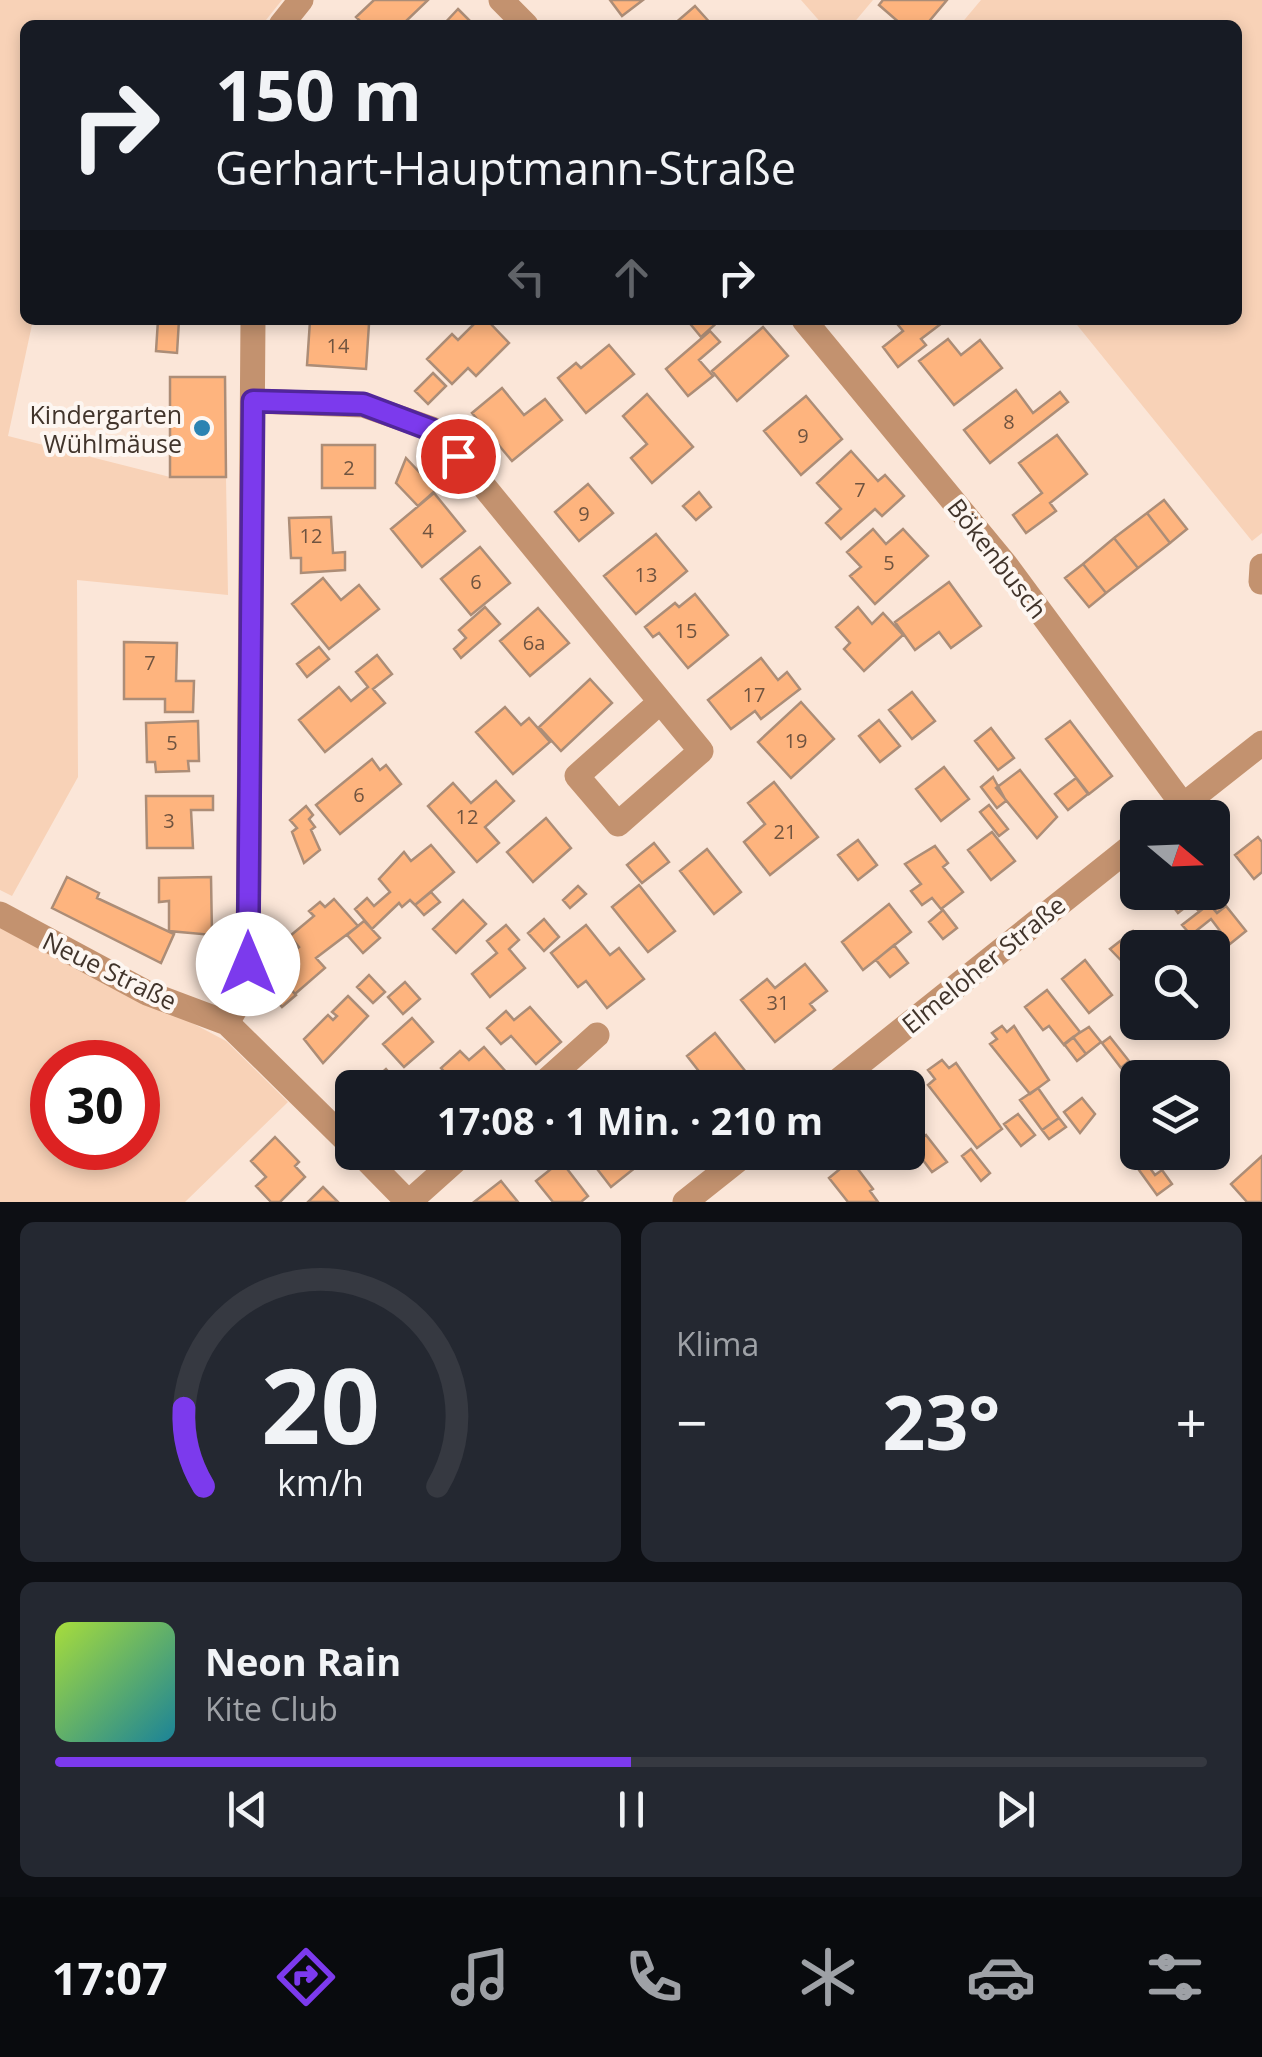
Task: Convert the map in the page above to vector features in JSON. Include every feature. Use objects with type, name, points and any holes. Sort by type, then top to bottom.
[{"type":"street","points":[[285,20],[301,0]]},
{"type":"street","points":[[501,0],[521,20]]},
{"type":"street","points":[[227,1023],[238,1004],[248,964],[253,325]]},
{"type":"street","name":"Bökenbusch","points":[[808,325],[1005,564],[1167,800]]},
{"type":"street","points":[[253,401],[363,404],[432,430],[701,751],[618,824],[578,776],[659,704]]},
{"type":"street","points":[[1261,582],[1262,566]]},
{"type":"street","points":[[1189,800],[1262,743]]},
{"type":"street","name":"Elmeloher Straße","points":[[852,1070],[1120,855]]},
{"type":"street","name":"Neue Straße","points":[[0,914],[147,993],[227,1023],[335,1129]]},
{"type":"street","points":[[558,1070],[597,1035]]},
{"type":"street","points":[[377,1170],[409,1202],[445,1170]]},
{"type":"street","points":[[686,1202],[726,1170]]},
{"type":"shaded area","points":[[0,0],[282,0],[266,20],[20,20],[20,325],[32,325],[8,436],[170,477],[226,477],[228,595],[77,580],[78,777],[12,896],[0,890]]},
{"type":"shaded area","points":[[801,0],[873,0],[856,20],[819,20]]},
{"type":"shaded area","points":[[981,0],[1262,0],[1262,533],[1252,541],[1077,325],[1242,325],[1242,20],[964,20]]},
{"type":"shaded area","points":[[0,921],[226,1041],[288,1102],[185,1202],[0,1202]]},
{"type":"building","points":[[374,0],[428,0],[407,20],[356,17]]},
{"type":"building","points":[[610,0],[643,0],[622,16]]},
{"type":"building","points":[[883,0],[947,0],[930,20],[896,20],[879,5]]},
{"type":"building","points":[[695,6],[708,20],[679,20]]},
{"type":"building","points":[[458,9],[469,20],[448,20]]},
{"type":"building","points":[[158,325],[179,325],[177,353],[156,351]]},
{"type":"building","points":[[310,325],[369,325],[366,369],[307,365]]},
{"type":"building","points":[[473,325],[492,325],[509,343],[476,376],[468,368],[452,384],[427,359],[452,334],[458,340]]},
{"type":"building","points":[[691,325],[714,325],[701,337]]},
{"type":"building","points":[[898,325],[939,325],[921,339],[926,345],[898,367],[883,347],[903,331]]},
{"type":"building","points":[[763,327],[788,356],[737,401],[712,371]]},
{"type":"building","points":[[710,331],[720,342],[699,360],[713,376],[688,396],[666,369]]},
{"type":"building","points":[[948,339],[961,355],[980,340],[1002,368],[954,405],[919,361]]},
{"type":"building","points":[[609,345],[634,374],[586,413],[558,378],[576,363],[581,368]]},
{"type":"building","points":[[433,373],[446,386],[428,404],[415,391]]},
{"type":"building","points":[[170,377],[225,377],[226,477],[170,477]]},
{"type":"building","points":[[502,388],[524,415],[545,399],[562,420],[512,461],[472,413]]},
{"type":"building","points":[[1016,390],[1033,413],[1060,392],[1068,402],[990,463],[964,430]]},
{"type":"building","points":[[647,394],[693,447],[652,483],[631,458],[647,444],[623,416]]},
{"type":"building","points":[[806,396],[842,439],[801,475],[764,431]]},
{"type":"building","points":[[1057,435],[1087,474],[1050,503],[1056,511],[1026,533],[1013,515],[1042,493],[1019,463]]},
{"type":"building","points":[[322,445],[375,445],[375,488],[322,488]]},
{"type":"building","points":[[851,451],[878,481],[885,475],[904,496],[882,516],[875,509],[841,539],[826,523],[841,509],[817,483]]},
{"type":"building","points":[[406,458],[436,490],[418,506],[396,483]]},
{"type":"building","points":[[588,484],[613,513],[579,541],[555,512]]},
{"type":"building","points":[[699,492],[711,507],[696,520],[683,506]]},
{"type":"building","points":[[434,493],[465,531],[422,567],[391,529]]},
{"type":"building","points":[[1164,500],[1187,529],[1170,543],[1147,513]]},
{"type":"building","points":[[1147,513],[1170,543],[1138,568],[1114,538]]},
{"type":"building","points":[[331,517],[333,553],[345,552],[345,570],[301,573],[301,558],[291,558],[289,518]]},
{"type":"building","points":[[873,529],[886,544],[903,529],[928,556],[875,604],[850,576],[861,567],[847,552]]},
{"type":"building","points":[[656,534],[687,571],[636,614],[604,576]]},
{"type":"building","points":[[1114,538],[1138,568],[1106,593],[1083,564]]},
{"type":"building","points":[[480,547],[510,583],[471,615],[441,579]]},
{"type":"building","points":[[1083,564],[1106,593],[1089,607],[1065,578]]},
{"type":"building","points":[[323,578],[341,600],[359,585],[379,609],[329,649],[292,604]]},
{"type":"building","points":[[949,582],[981,626],[951,648],[939,632],[915,650],[895,622]]},
{"type":"building","points":[[695,594],[728,635],[688,668],[659,633],[653,637],[645,627],[675,603],[679,607]]},
{"type":"building","points":[[485,607],[500,624],[461,658],[454,649],[466,638],[459,630]]},
{"type":"building","points":[[858,607],[872,624],[883,613],[903,635],[864,671],[844,649],[850,643],[836,627]]},
{"type":"building","points":[[538,608],[569,643],[530,676],[500,641]]},
{"type":"building","points":[[124,642],[177,643],[176,681],[194,681],[193,712],[165,712],[165,699],[124,699]]},
{"type":"building","points":[[319,647],[329,659],[307,677],[297,664]]},
{"type":"building","points":[[377,655],[392,674],[373,689],[385,703],[325,752],[299,720],[339,687],[351,701],[368,687],[356,672]]},
{"type":"building","points":[[761,658],[778,680],[787,672],[800,689],[761,719],[755,711],[731,729],[708,700]]},
{"type":"building","points":[[590,679],[612,703],[561,751],[539,727]]},
{"type":"building","points":[[912,692],[935,721],[912,739],[889,710]]},
{"type":"building","points":[[801,702],[834,739],[791,778],[758,742]]},
{"type":"building","points":[[505,707],[521,725],[529,718],[550,742],[513,774],[476,732]]},
{"type":"building","points":[[879,720],[900,746],[880,762],[859,736]]},
{"type":"building","points":[[198,721],[199,761],[188,761],[189,771],[156,772],[155,762],[147,762],[146,723]]},
{"type":"building","points":[[1070,721],[1112,776],[1089,794],[1046,739]]},
{"type":"building","points":[[991,728],[1014,758],[998,770],[975,741]]},
{"type":"building","points":[[372,759],[380,770],[386,765],[401,784],[340,834],[316,805]]},
{"type":"building","points":[[944,767],[969,799],[941,821],[916,789]]},
{"type":"building","points":[[1020,770],[1057,817],[1037,838],[996,788]]},
{"type":"building","points":[[993,777],[1006,801],[997,808],[981,787]]},
{"type":"building","points":[[1076,778],[1088,794],[1068,810],[1055,794]]},
{"type":"building","points":[[496,781],[514,801],[485,827],[499,843],[477,862],[428,806],[453,783],[471,803]]},
{"type":"building","points":[[774,782],[818,837],[770,875],[744,842],[765,824],[748,803]]},
{"type":"building","points":[[146,796],[213,796],[213,810],[191,810],[193,848],[147,848]]},
{"type":"building","points":[[989,805],[1008,829],[999,836],[980,812]]},
{"type":"building","points":[[306,806],[313,815],[309,819],[315,827],[311,830],[320,850],[304,863],[292,832],[297,828],[290,820]]},
{"type":"building","points":[[546,818],[571,848],[533,882],[507,852]]},
{"type":"building","points":[[992,832],[1015,861],[991,880],[968,850]]},
{"type":"building","points":[[1258,837],[1262,842],[1262,872],[1254,879],[1235,855]]},
{"type":"building","points":[[858,840],[877,865],[858,880],[838,855]]},
{"type":"building","points":[[654,843],[669,862],[642,883],[627,865]]},
{"type":"building","points":[[431,845],[454,872],[415,905],[410,900],[402,907],[399,903],[372,929],[355,909],[367,898],[374,906],[390,892],[379,879],[404,852],[411,861]]},
{"type":"building","points":[[935,846],[948,863],[943,867],[963,892],[941,909],[932,898],[922,905],[911,891],[921,884],[905,864]]},
{"type":"building","points":[[707,849],[741,892],[714,914],[680,871]]},
{"type":"building","points":[[67,877],[99,893],[97,898],[174,934],[161,963],[52,908]]},
{"type":"building","points":[[211,877],[212,935],[169,931],[169,901],[159,902],[159,878]]},
{"type":"building","points":[[639,885],[675,931],[648,952],[612,907]]},
{"type":"building","points":[[578,886],[586,894],[570,908],[563,900]]},
{"type":"building","points":[[431,892],[440,902],[424,915],[415,905]]},
{"type":"building","points":[[334,899],[358,926],[316,958],[325,968],[295,994],[284,981],[293,973],[283,961],[299,947],[290,936],[314,916],[309,911],[320,902],[325,907]]},
{"type":"building","points":[[463,900],[486,924],[456,953],[433,929]]},
{"type":"building","points":[[889,904],[911,932],[863,970],[842,942]]},
{"type":"building","points":[[943,910],[957,928],[943,939],[929,922]]},
{"type":"building","points":[[1201,910],[1229,910],[1246,931],[1230,944],[1230,930],[1219,930],[1211,919],[1197,930],[1186,930],[1182,925]]},
{"type":"building","points":[[544,919],[559,937],[544,951],[528,933]]},
{"type":"building","points":[[364,921],[380,938],[363,953],[347,935]]},
{"type":"building","points":[[506,925],[519,940],[509,949],[525,968],[490,997],[472,974],[497,953],[487,941]]},
{"type":"building","points":[[586,925],[610,955],[619,948],[644,979],[607,1008],[586,981],[578,987],[551,953]]},
{"type":"building","points":[[1120,941],[1120,959],[1110,949]]},
{"type":"building","points":[[894,945],[908,963],[890,977],[876,960]]},
{"type":"building","points":[[1085,960],[1112,995],[1089,1013],[1062,979]]},
{"type":"building","points":[[805,964],[827,991],[810,1004],[815,1010],[775,1042],[741,1000],[767,979],[775,988]]},
{"type":"building","points":[[369,975],[385,992],[373,1003],[357,987]]},
{"type":"building","points":[[284,981],[296,995],[282,1007],[270,993]]},
{"type":"building","points":[[405,982],[420,999],[403,1014],[388,997]]},
{"type":"building","points":[[1047,990],[1080,1032],[1064,1045],[1049,1026],[1043,1030],[1025,1007]]},
{"type":"building","points":[[348,996],[368,1016],[323,1063],[304,1039],[328,1015],[333,1020],[337,1016],[332,1012]]},
{"type":"building","points":[[530,1007],[561,1042],[536,1064],[511,1036],[501,1044],[487,1028],[506,1011],[514,1020]]},
{"type":"building","points":[[412,1018],[433,1042],[404,1067],[383,1044]]},
{"type":"building","points":[[1002,1026],[1007,1032],[1014,1026],[1049,1080],[1030,1094],[990,1044],[997,1039],[992,1033]]},
{"type":"building","points":[[1089,1027],[1101,1042],[1086,1054],[1073,1037]]},
{"type":"building","points":[[715,1033],[744,1070],[698,1070],[687,1056]]},
{"type":"building","points":[[1073,1037],[1086,1054],[1077,1061],[1064,1044]]},
{"type":"building","points":[[1110,1037],[1128,1060],[1120,1060],[1120,1067],[1102,1043]]},
{"type":"building","points":[[484,1047],[504,1070],[441,1068],[460,1051],[469,1060]]},
{"type":"building","points":[[942,1060],[949,1068],[956,1063],[1002,1129],[977,1148],[928,1085],[935,1079],[928,1070]]},
{"type":"building","points":[[1038,1088],[1059,1118],[1042,1130],[1020,1100]]},
{"type":"building","points":[[1082,1098],[1095,1114],[1080,1133],[1064,1112]]},
{"type":"building","points":[[1018,1114],[1035,1135],[1021,1146],[1004,1124]]},
{"type":"building","points":[[1059,1118],[1066,1127],[1049,1139],[1042,1130]]},
{"type":"building","points":[[925,1136],[947,1162],[932,1172],[925,1163]]},
{"type":"building","points":[[275,1137],[299,1162],[295,1166],[305,1177],[280,1202],[271,1202],[256,1186],[266,1177],[251,1161]]},
{"type":"building","points":[[971,1149],[990,1173],[981,1181],[962,1156]]},
{"type":"building","points":[[1262,1156],[1262,1202],[1247,1202],[1231,1184]]},
{"type":"building","points":[[550,1170],[568,1170],[588,1196],[581,1202],[553,1202],[536,1181]]},
{"type":"building","points":[[598,1170],[632,1170],[611,1187]]},
{"type":"building","points":[[839,1170],[859,1170],[878,1202],[848,1202],[829,1178]]},
{"type":"building","points":[[1139,1170],[1151,1170],[1155,1175],[1162,1170],[1172,1184],[1157,1195]]},
{"type":"building","points":[[501,1181],[518,1202],[474,1202]]},
{"type":"building","points":[[323,1187],[338,1202],[308,1202]]},
{"type":"place","name":"Kindergarten Wühlmäuse","points":[[202,428]]},
{"type":"route","points":[[248,964],[253,401],[363,404],[432,430],[458,456]]}]
